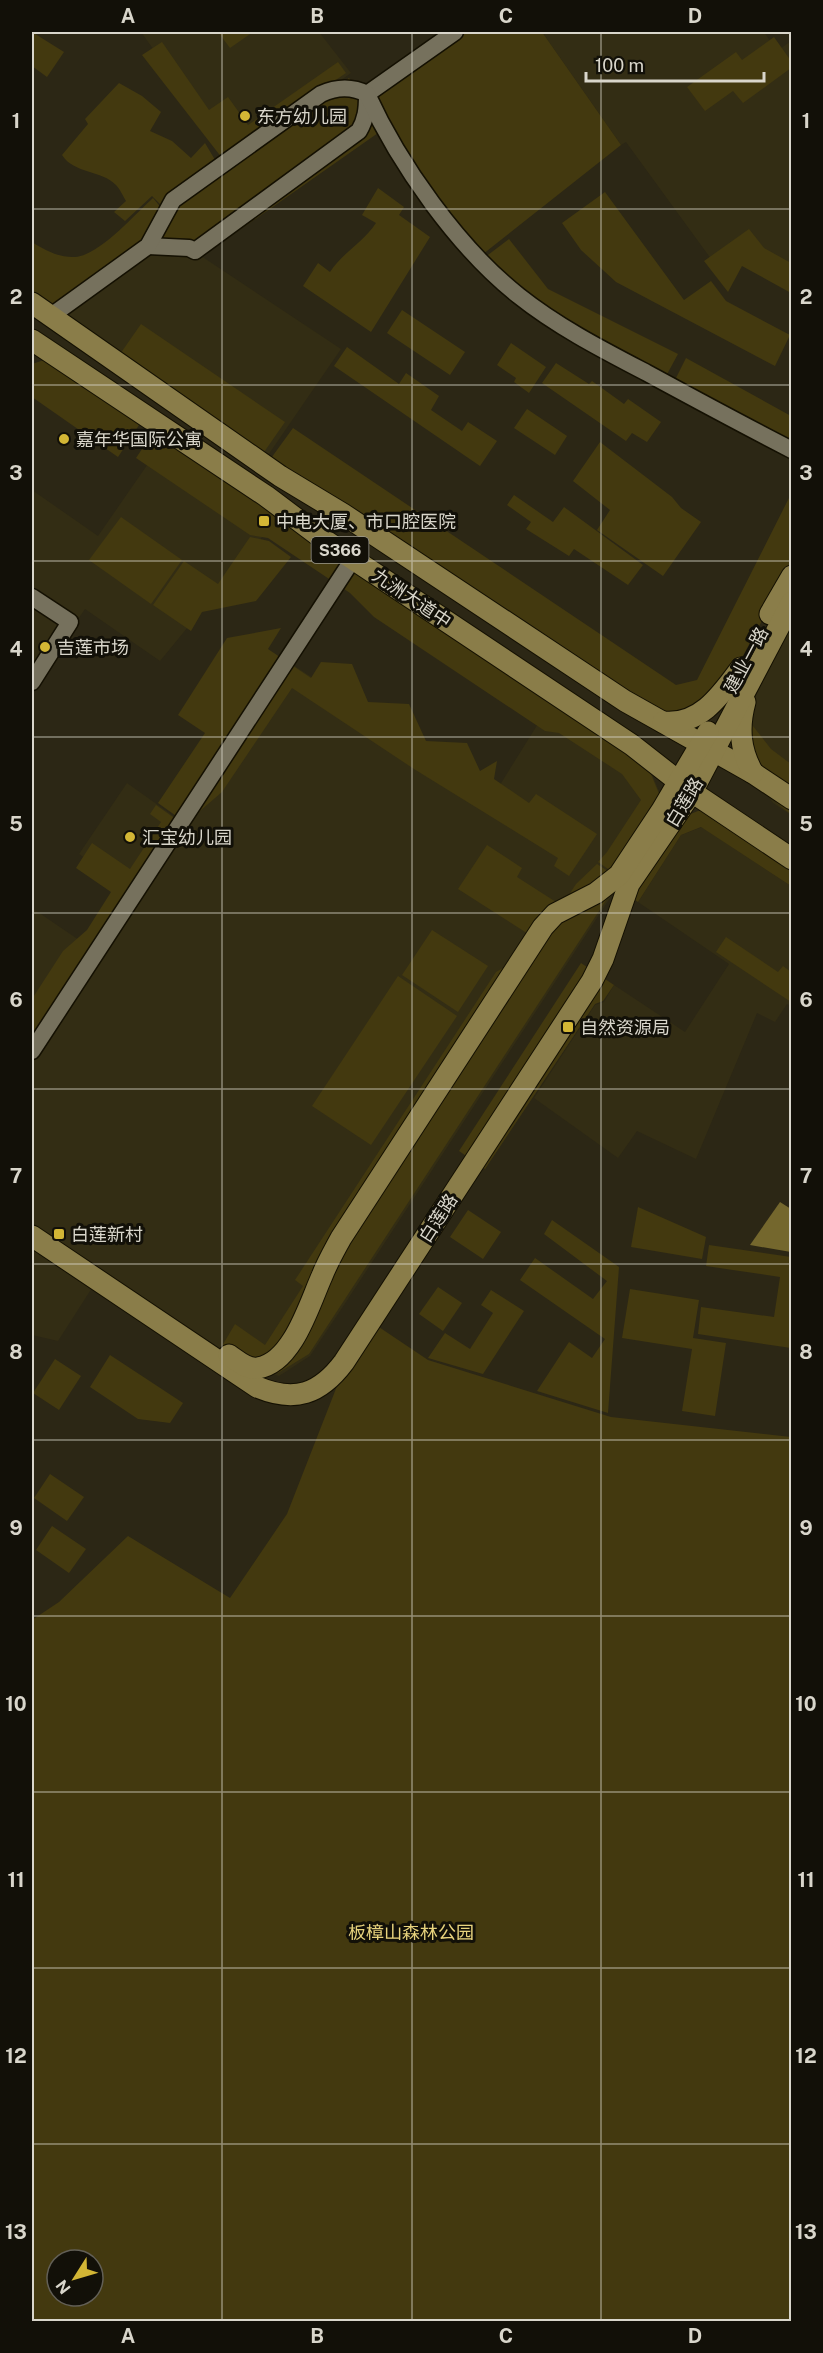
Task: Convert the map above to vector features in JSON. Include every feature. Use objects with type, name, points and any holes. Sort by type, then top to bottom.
[{"type":"main road","name":"九洲大道中","points":[[32,303],[256,460],[343,514],[625,701],[753,773],[792,799]]},
{"type":"main road","name":"九洲大道中","points":[[32,340],[41,356],[266,496],[353,559],[632,745],[685,787],[792,859]]},
{"type":"main road","name":"建业一路","points":[[707,748],[792,576]]},
{"type":"main road","name":"建业一路","points":[[746,672],[792,603]]},
{"type":"main road","points":[[663,722],[687,720],[703,712],[746,672]]},
{"type":"main road","points":[[746,672],[740,726],[741,744],[753,773]]},
{"type":"main road","points":[[632,745],[657,782],[662,810]]},
{"type":"main road","name":"白莲路","points":[[32,1236],[256,1387],[285,1395],[295,1395],[316,1388],[334,1374],[344,1362],[587,989],[603,959],[627,889],[666,833],[685,787],[707,748]]},
{"type":"main road","name":"白莲路","points":[[32,1223],[243,1364],[255,1368],[267,1365],[286,1349],[306,1315],[327,1264],[341,1238],[543,927],[560,911],[596,893],[615,880],[662,810],[685,787]]},
{"type":"main road","points":[[666,833],[688,814],[698,811],[723,813]]},
{"type":"street","points":[[367,94],[455,32]]},
{"type":"street","points":[[51,316],[148,246],[173,200],[321,94],[353,88],[367,94],[382,128],[432,203],[478,258],[518,296],[572,333],[792,450]]},
{"type":"street","points":[[148,246],[189,248],[195,251],[359,131],[366,114],[367,94]]},
{"type":"street","points":[[32,1051],[353,559]]},
{"type":"street","points":[[32,597],[70,622],[32,682]]},
{"type":"shaded area","name":"东方幼儿园","points":[[141,32],[319,32],[351,73],[231,158]]},
{"type":"shaded area","points":[[542,32],[764,32],[777,51],[791,41],[791,280],[746,256],[722,274],[626,142],[621,145]]},
{"type":"shaded area","points":[[148,246],[189,248],[341,349],[262,464],[51,316]]},
{"type":"shaded area","points":[[170,432],[285,509],[160,661],[85,609],[32,685],[32,490],[98,536]]},
{"type":"shaded area","points":[[791,603],[791,815],[773,803],[758,782],[743,710]]},
{"type":"shaded area","points":[[284,659],[493,796],[559,690],[649,767],[661,796],[657,826],[348,1299],[310,1356],[279,1376],[247,1367],[32,1223],[32,908],[95,951],[134,891],[79,854],[127,783],[179,820]]},
{"type":"shaded area","points":[[702,827],[791,886],[791,1006],[787,1004],[775,1022],[757,1013],[696,1159],[637,1131],[618,1158],[534,1098],[595,1005],[604,1002],[614,985],[685,1032],[729,964],[638,902],[681,835]]},
{"type":"shaded area","points":[[780,1202],[791,1209],[791,1252],[750,1245]]},
{"type":"shaded area","points":[[32,1236],[97,1280],[58,1341],[32,1335]]},
{"type":"green space","points":[[32,32],[64,52],[47,77],[32,66]]},
{"type":"green space","points":[[218,32],[253,32],[230,48]]},
{"type":"green space","points":[[456,32],[542,32],[621,145],[478,258],[367,94]]},
{"type":"green space","points":[[774,37],[791,61],[791,68],[743,103],[733,91],[705,111],[687,87],[736,52],[742,60]]},
{"type":"green space","points":[[162,42],[209,110],[228,97],[248,125],[338,62],[346,73],[222,158],[142,55]]},
{"type":"green space","points":[[349,78],[363,98],[378,133],[207,253],[190,245],[154,242],[176,201]]},
{"type":"green space","points":[[119,83],[142,96],[161,112],[150,131],[172,141],[191,158],[205,143],[218,165],[164,208],[152,196],[125,221],[114,212],[126,201],[116,185],[110,180],[74,166],[62,155],[88,124],[85,119]]},
{"type":"green space","points":[[378,188],[404,207],[399,215],[430,237],[371,332],[303,286],[318,263],[330,272],[341,258],[371,230],[376,223],[362,215]]},
{"type":"green space","points":[[605,192],[684,300],[711,281],[726,301],[790,335],[775,366],[616,282],[581,250],[562,223]]},
{"type":"green space","points":[[153,198],[163,210],[146,243],[50,311],[32,298],[32,242],[58,255],[75,257],[85,255],[106,242]]},
{"type":"green space","points":[[749,229],[764,248],[791,263],[791,293],[742,266],[728,292],[704,261]]},
{"type":"green space","points":[[509,239],[548,289],[678,354],[665,378],[574,332],[484,258]]},
{"type":"green space","points":[[402,310],[465,352],[450,375],[387,333]]},
{"type":"green space","points":[[141,324],[285,422],[262,455],[118,357]]},
{"type":"green space","points":[[511,343],[546,367],[529,393],[514,382],[516,378],[497,365]]},
{"type":"green space","points":[[347,347],[399,384],[406,373],[439,396],[431,410],[462,431],[468,422],[497,441],[480,466],[334,366]]},
{"type":"green space","points":[[53,357],[143,419],[118,457],[32,397],[32,364]]},
{"type":"green space","points":[[686,358],[791,416],[791,446],[673,384]]},
{"type":"green space","points":[[556,363],[589,384],[592,381],[624,404],[628,399],[661,422],[647,442],[632,433],[626,441],[542,383]]},
{"type":"green space","points":[[527,409],[567,436],[555,455],[514,428]]},
{"type":"green space","points":[[158,425],[648,767],[660,796],[621,878],[598,862],[641,800],[622,774],[559,733],[545,731],[374,617],[350,593],[268,538],[250,535],[136,458]]},
{"type":"green space","points":[[293,428],[676,685],[697,680],[791,494],[791,567],[738,665],[717,694],[669,718],[269,461]]},
{"type":"green space","points":[[600,442],[701,522],[663,576],[597,530],[610,510],[573,481]]},
{"type":"green space","points":[[514,495],[553,522],[564,507],[643,565],[628,585],[574,549],[569,556],[526,529],[531,522],[507,505]]},
{"type":"green space","points":[[121,517],[182,560],[151,604],[89,560]]},
{"type":"green space","points":[[250,537],[269,541],[291,557],[256,601],[202,612],[191,631],[153,605],[184,561],[218,584]]},
{"type":"green space","points":[[281,628],[268,649],[311,678],[321,662],[352,664],[368,702],[409,704],[426,741],[467,743],[480,771],[497,761],[494,779],[529,803],[536,794],[597,834],[569,876],[554,866],[558,858],[414,769],[292,688],[222,792],[186,823],[158,803],[205,733],[178,715],[227,638]]},
{"type":"green space","points":[[749,721],[771,749],[791,764],[791,814],[769,795],[762,784],[755,762]]},
{"type":"green space","points":[[156,805],[184,825],[32,1055],[32,999],[63,951],[87,930],[111,892],[76,868],[92,843],[130,869],[161,822],[150,814]]},
{"type":"green space","points":[[698,811],[723,813],[747,821],[791,845],[791,886],[701,827],[681,835],[638,902],[626,894],[688,815]]},
{"type":"green space","points":[[487,845],[522,868],[517,877],[556,902],[533,937],[458,889]]},
{"type":"green space","points":[[597,864],[620,879],[309,1354],[278,1373],[248,1364],[222,1346],[235,1324],[265,1345],[303,1286],[295,1280],[496,972],[533,950],[576,884]]},
{"type":"green space","points":[[432,930],[488,966],[458,1012],[402,975]]},
{"type":"green space","points":[[726,937],[778,972],[783,966],[791,972],[791,1002],[716,952]]},
{"type":"green space","points":[[581,963],[614,985],[603,1001],[595,1004],[485,1169],[459,1151]]},
{"type":"green space","points":[[398,976],[457,1016],[371,1145],[312,1106]]},
{"type":"green space","points":[[638,1207],[706,1237],[702,1259],[631,1247]]},
{"type":"green space","points":[[468,1210],[501,1232],[483,1259],[450,1237]]},
{"type":"green space","points":[[552,1220],[619,1267],[608,1413],[537,1391],[569,1342],[592,1358],[605,1339],[520,1280],[535,1258],[593,1299],[607,1281],[544,1234]]},
{"type":"green space","points":[[709,1245],[791,1257],[791,1348],[698,1334],[701,1307],[774,1317],[780,1277],[706,1266]]},
{"type":"green space","points":[[438,1287],[462,1303],[443,1331],[419,1314]]},
{"type":"green space","points":[[630,1289],[699,1300],[693,1338],[726,1343],[715,1416],[682,1411],[692,1349],[622,1338]]},
{"type":"green space","points":[[491,1290],[524,1311],[483,1374],[428,1358],[445,1333],[470,1349],[493,1313],[481,1305]]},
{"type":"green space","name":"板樟山森林公园","points":[[364,1317],[428,1360],[611,1417],[791,1437],[791,2321],[32,2322],[32,1620],[59,1602],[128,1536],[230,1598],[287,1514]]},
{"type":"green space","points":[[110,1355],[183,1403],[170,1423],[138,1419],[90,1387]]},
{"type":"green space","points":[[55,1359],[81,1376],[59,1410],[33,1393]]},
{"type":"green space","points":[[50,1474],[84,1497],[67,1521],[34,1498]]},
{"type":"green space","points":[[52,1526],[86,1549],[69,1573],[36,1550]]},
{"type":"place","name":"东方幼儿园","points":[[245,116]]},
{"type":"place","name":"嘉年华国际公寓","points":[[64,439]]},
{"type":"place","name":"中电大厦、市口腔医院","points":[[264,521]]},
{"type":"place","name":"吉莲市场","points":[[45,647]]},
{"type":"place","name":"汇宝幼儿园","points":[[130,837]]},
{"type":"place","name":"自然资源局","points":[[568,1027]]},
{"type":"place","name":"白莲新村","points":[[59,1234]]}]
